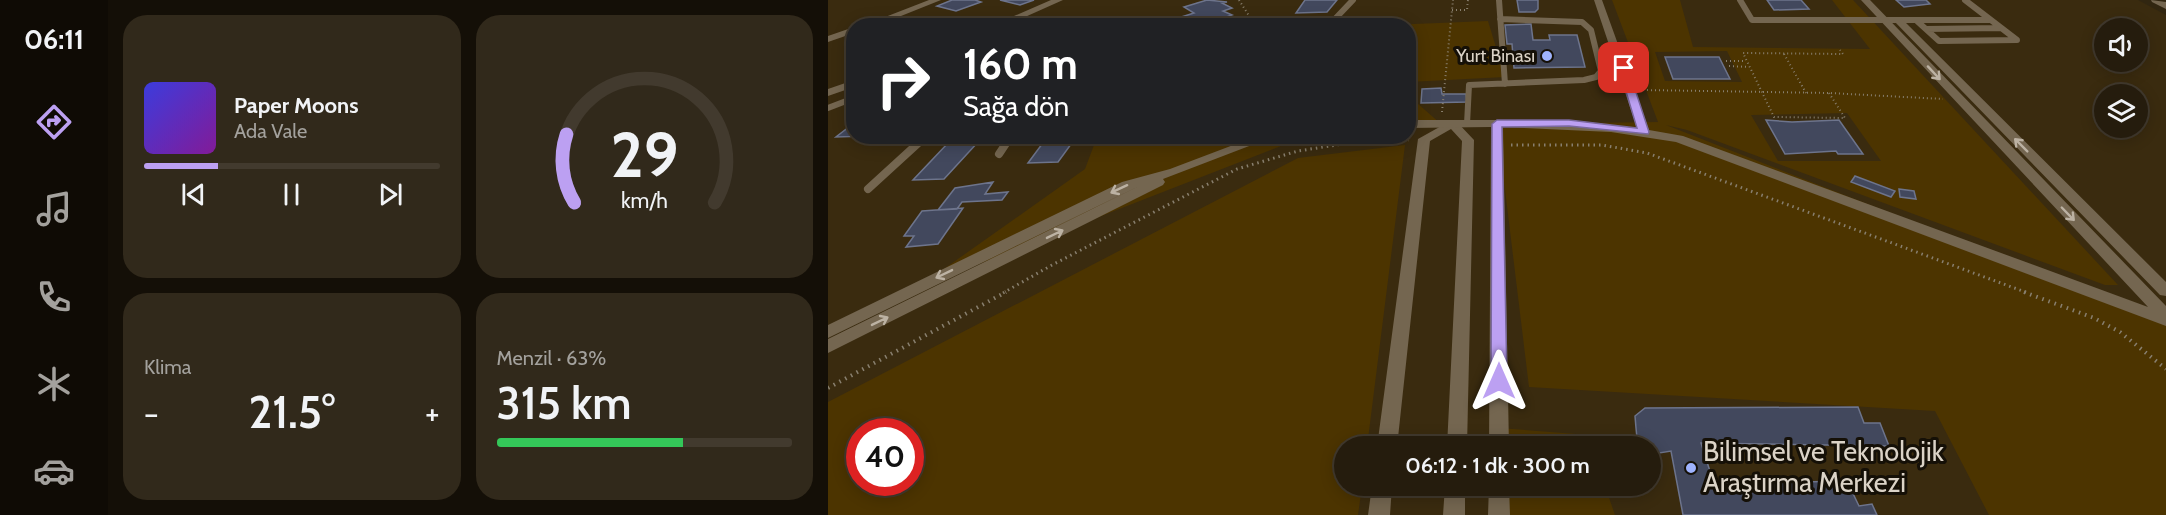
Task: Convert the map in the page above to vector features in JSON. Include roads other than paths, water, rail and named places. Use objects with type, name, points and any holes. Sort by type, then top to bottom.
[{"type":"main road","points":[[888,18],[937,0]]},
{"type":"main road","points":[[1015,18],[1059,0]]},
{"type":"main road","points":[[1598,0],[1644,132]]},
{"type":"main road","points":[[1865,0],[2166,318]]},
{"type":"main road","points":[[1878,0],[2166,291]]},
{"type":"main road","points":[[2155,0],[2166,6]]},
{"type":"main road","points":[[828,39],[846,33]]},
{"type":"main road","points":[[828,93],[846,86]]},
{"type":"main road","points":[[1416,124],[1569,123],[1644,132],[1694,143],[2166,318]]},
{"type":"main road","points":[[1388,436],[1424,139],[1454,124]]},
{"type":"main road","points":[[1454,124],[1468,140],[1457,436]]},
{"type":"main road","points":[[1497,124],[1499,436]]},
{"type":"main road","points":[[828,332],[1127,185],[1175,172],[1248,144]]},
{"type":"main road","points":[[828,347],[1175,172]]},
{"type":"main road","points":[[1379,515],[1381,496]]},
{"type":"main road","points":[[1454,515],[1455,496]]},
{"type":"main road","points":[[1499,496],[1499,515]]},
{"type":"lane","points":[[1337,18],[1353,0]]},
{"type":"lane","points":[[1499,0],[1505,84]]},
{"type":"lane","points":[[1740,0],[1752,20],[1882,18],[1899,21],[1990,20]]},
{"type":"lane","points":[[1917,21],[1939,41],[2017,40],[1965,0]]},
{"type":"lane","points":[[1454,124],[1469,85],[1584,80],[1596,77],[1601,71],[1591,30],[1582,22],[1500,20]]},
{"type":"lane","points":[[1926,29],[2001,28]]},
{"type":"lane","points":[[828,108],[846,101]]},
{"type":"lane","points":[[868,189],[917,144]]},
{"type":"lane","points":[[999,154],[1006,144]]},
{"type":"place","name":"Yurt Binası","points":[[1547,56]]},
{"type":"place","name":"Bilimsel ve Teknolojik Araştırma Merkezi","points":[[1691,468]]}]
